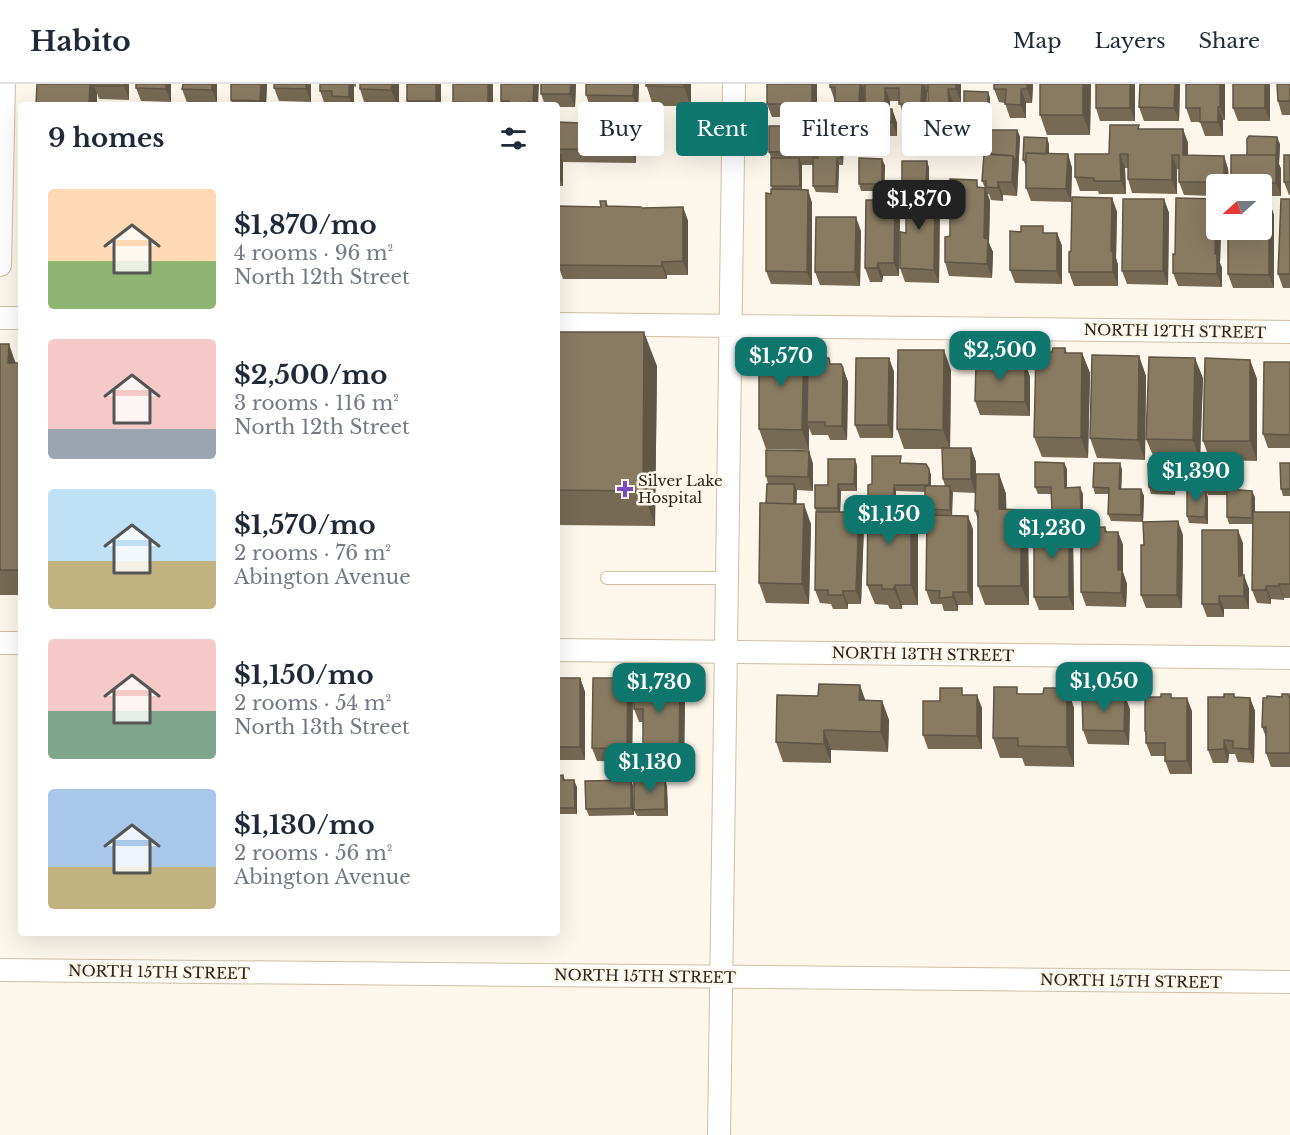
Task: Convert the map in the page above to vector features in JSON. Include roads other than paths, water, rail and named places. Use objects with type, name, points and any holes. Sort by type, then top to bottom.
[{"type":"street","points":[[0,265],[4,84]]},
{"type":"street","points":[[719,1135],[734,84]]},
{"type":"street","points":[[0,318],[18,318]]},
{"type":"street","name":"NORTH 12TH STREET","points":[[560,324],[1290,332]]},
{"type":"street","points":[[0,643],[18,643]]},
{"type":"street","name":"NORTH 13TH STREET","points":[[560,650],[1290,658]]},
{"type":"street","name":"NORTH 15TH STREET","points":[[0,970],[1290,982]]},
{"type":"lane","points":[[607,578],[728,578]]},
{"type":"place","name":"Silver Lake Hospital","points":[[625,489]]}]
